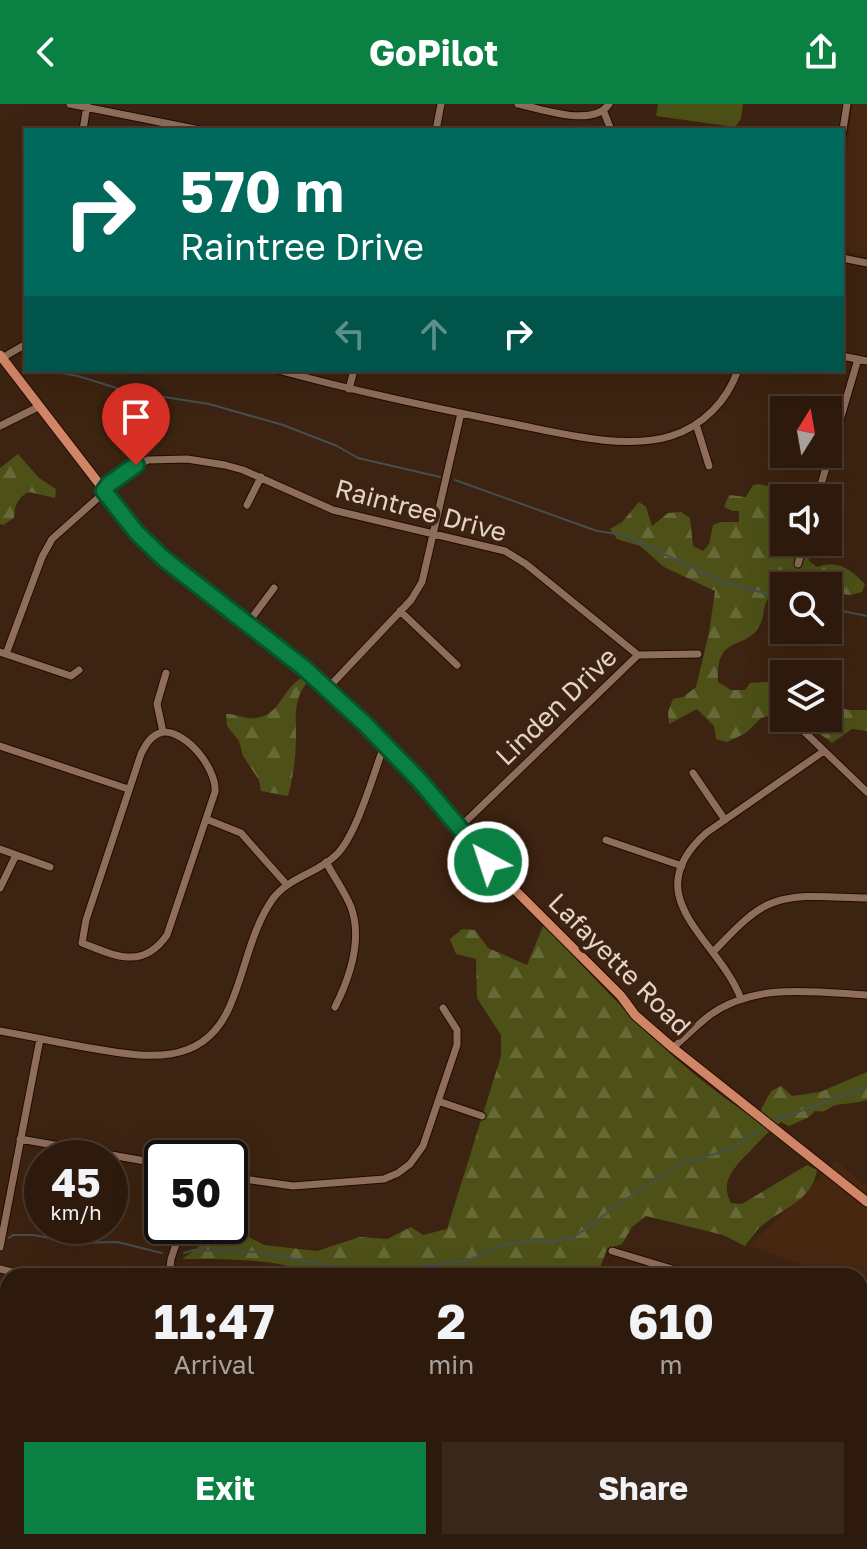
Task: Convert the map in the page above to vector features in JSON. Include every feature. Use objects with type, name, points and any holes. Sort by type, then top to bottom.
[{"type":"main road","name":"Lafayette Road","points":[[1,357],[137,533],[163,558],[328,688],[385,743],[484,859],[621,996],[635,1015],[867,1202]]},
{"type":"street","points":[[70,104],[191,128]]},
{"type":"street","points":[[436,128],[441,104]]},
{"type":"street","points":[[518,104],[583,117],[606,108],[611,128]]},
{"type":"street","points":[[843,128],[847,104]]},
{"type":"street","points":[[83,128],[87,106]]},
{"type":"street","points":[[844,258],[867,263]]},
{"type":"street","points":[[1,357],[24,345]]},
{"type":"street","points":[[822,484],[863,360]]},
{"type":"street","points":[[285,372],[461,413],[562,433],[629,441],[672,436],[696,424],[717,407],[737,372]]},
{"type":"street","points":[[349,389],[353,372]]},
{"type":"street","points":[[0,426],[38,407]]},
{"type":"street","points":[[328,688],[400,611],[422,582],[461,413]]},
{"type":"street","points":[[696,424],[709,466]]},
{"type":"street","name":"Raintree Drive","points":[[3,653],[47,547],[56,534],[109,484],[136,465],[162,459],[206,461],[261,477],[333,510],[495,549],[517,558],[638,655]]},
{"type":"street","points":[[247,505],[261,477]]},
{"type":"street","points":[[798,564],[800,556]]},
{"type":"street","points":[[248,623],[274,588]]},
{"type":"street","points":[[400,611],[457,665]]},
{"type":"street","points":[[3,653],[71,676],[79,670]]},
{"type":"street","name":"Linden Drive","points":[[459,828],[638,655],[698,654]]},
{"type":"street","points":[[163,732],[157,704],[166,673]]},
{"type":"street","points":[[163,732],[185,738],[213,774],[215,792],[171,929],[155,950],[144,955],[123,957],[82,943],[128,789],[147,742],[163,732]]},
{"type":"street","points":[[804,732],[867,792]]},
{"type":"street","points":[[0,1031],[143,1056],[168,1055],[197,1045],[213,1034],[224,1018],[262,918],[272,900],[287,885],[334,858],[346,842],[385,743]]},
{"type":"street","points":[[0,746],[128,789]]},
{"type":"street","points":[[741,999],[731,976],[690,924],[681,907],[679,877],[682,866],[697,841],[824,751]]},
{"type":"street","points":[[693,773],[725,820]]},
{"type":"street","points":[[206,819],[241,833],[287,885]]},
{"type":"street","points":[[606,840],[682,866]]},
{"type":"street","points":[[0,849],[50,867]]},
{"type":"street","points":[[0,888],[16,855]]},
{"type":"street","points":[[326,862],[350,905],[355,926],[355,948],[335,1007]]},
{"type":"street","points":[[713,952],[743,922],[770,903],[798,897],[867,898]]},
{"type":"street","points":[[673,1048],[711,1015],[741,999],[784,991],[867,995]]},
{"type":"street","points":[[248,1180],[293,1186],[391,1176],[404,1169],[418,1155],[458,1039],[455,1024],[443,1008]]},
{"type":"street","points":[[0,1247],[40,1039]]},
{"type":"street","points":[[438,1101],[482,1116]]},
{"type":"street","points":[[20,1139],[25,1140]]},
{"type":"street","points":[[170,1268],[176,1244]]},
{"type":"street","points":[[612,1251],[668,1268]]},
{"type":"shaded area","points":[[853,104],[867,104],[867,255],[851,252],[844,247],[844,170]]},
{"type":"shaded area","points":[[835,1160],[867,1187],[867,1268],[811,1268],[749,1246]]},
{"type":"green space","points":[[658,104],[743,104],[741,119],[735,127],[656,116]]},
{"type":"green space","points":[[18,454],[39,478],[56,489],[55,498],[29,492],[17,502],[14,518],[3,525],[0,524],[0,468]]},
{"type":"green space","points":[[753,485],[770,489],[770,556],[808,556],[817,567],[831,564],[844,567],[865,584],[862,592],[850,595],[842,594],[842,572],[770,572],[770,596],[758,628],[726,650],[721,657],[718,682],[731,690],[745,690],[750,683],[770,682],[770,716],[761,718],[746,733],[727,742],[716,739],[714,726],[697,709],[669,724],[668,712],[673,699],[683,697],[696,687],[715,591],[664,567],[640,546],[617,539],[610,529],[622,522],[639,502],[646,507],[652,526],[668,513],[681,512],[690,518],[693,546],[703,551],[709,544],[713,525],[739,522],[739,511],[724,507],[729,495],[746,497]]},
{"type":"green space","points":[[303,677],[308,681],[296,708],[295,759],[288,796],[261,791],[259,780],[243,756],[239,741],[227,726],[226,714],[253,718],[265,715]]},
{"type":"green space","points":[[842,708],[867,710],[867,731],[852,729],[832,743],[817,732],[842,732]]},
{"type":"green space","points":[[544,924],[670,1053],[697,1077],[756,1119],[771,1091],[781,1086],[792,1096],[820,1092],[867,1072],[867,1100],[815,1111],[789,1126],[781,1122],[741,1161],[728,1180],[731,1203],[742,1204],[807,1165],[817,1170],[814,1181],[801,1198],[765,1223],[745,1246],[723,1235],[646,1216],[632,1227],[622,1244],[607,1249],[600,1268],[291,1268],[266,1262],[182,1259],[202,1244],[248,1244],[248,1237],[264,1245],[317,1251],[360,1237],[387,1239],[411,1227],[423,1235],[447,1229],[501,1056],[501,1035],[477,998],[476,959],[456,954],[450,939],[462,929],[475,930],[488,948],[527,965]]},
{"type":"waterway","points":[[56,372],[126,391],[209,404],[283,425],[337,446],[358,458],[440,477]]},
{"type":"waterway","points":[[455,480],[597,531],[625,535],[720,581],[770,594]]},
{"type":"waterway","points":[[842,611],[867,616]]},
{"type":"waterway","points":[[772,1121],[867,1087]]},
{"type":"waterway","points":[[410,1268],[469,1260],[500,1246],[532,1240],[550,1242],[573,1238],[681,1164],[728,1150],[764,1127]]},
{"type":"waterway","points":[[9,1238],[13,1235],[33,1235],[77,1243],[117,1242],[162,1253]]},
{"type":"waterway","points":[[184,1253],[193,1250],[258,1252],[350,1268]]},
{"type":"route","points":[[136,465],[104,491],[137,533],[163,558],[328,688],[420,781],[488,862]]}]
